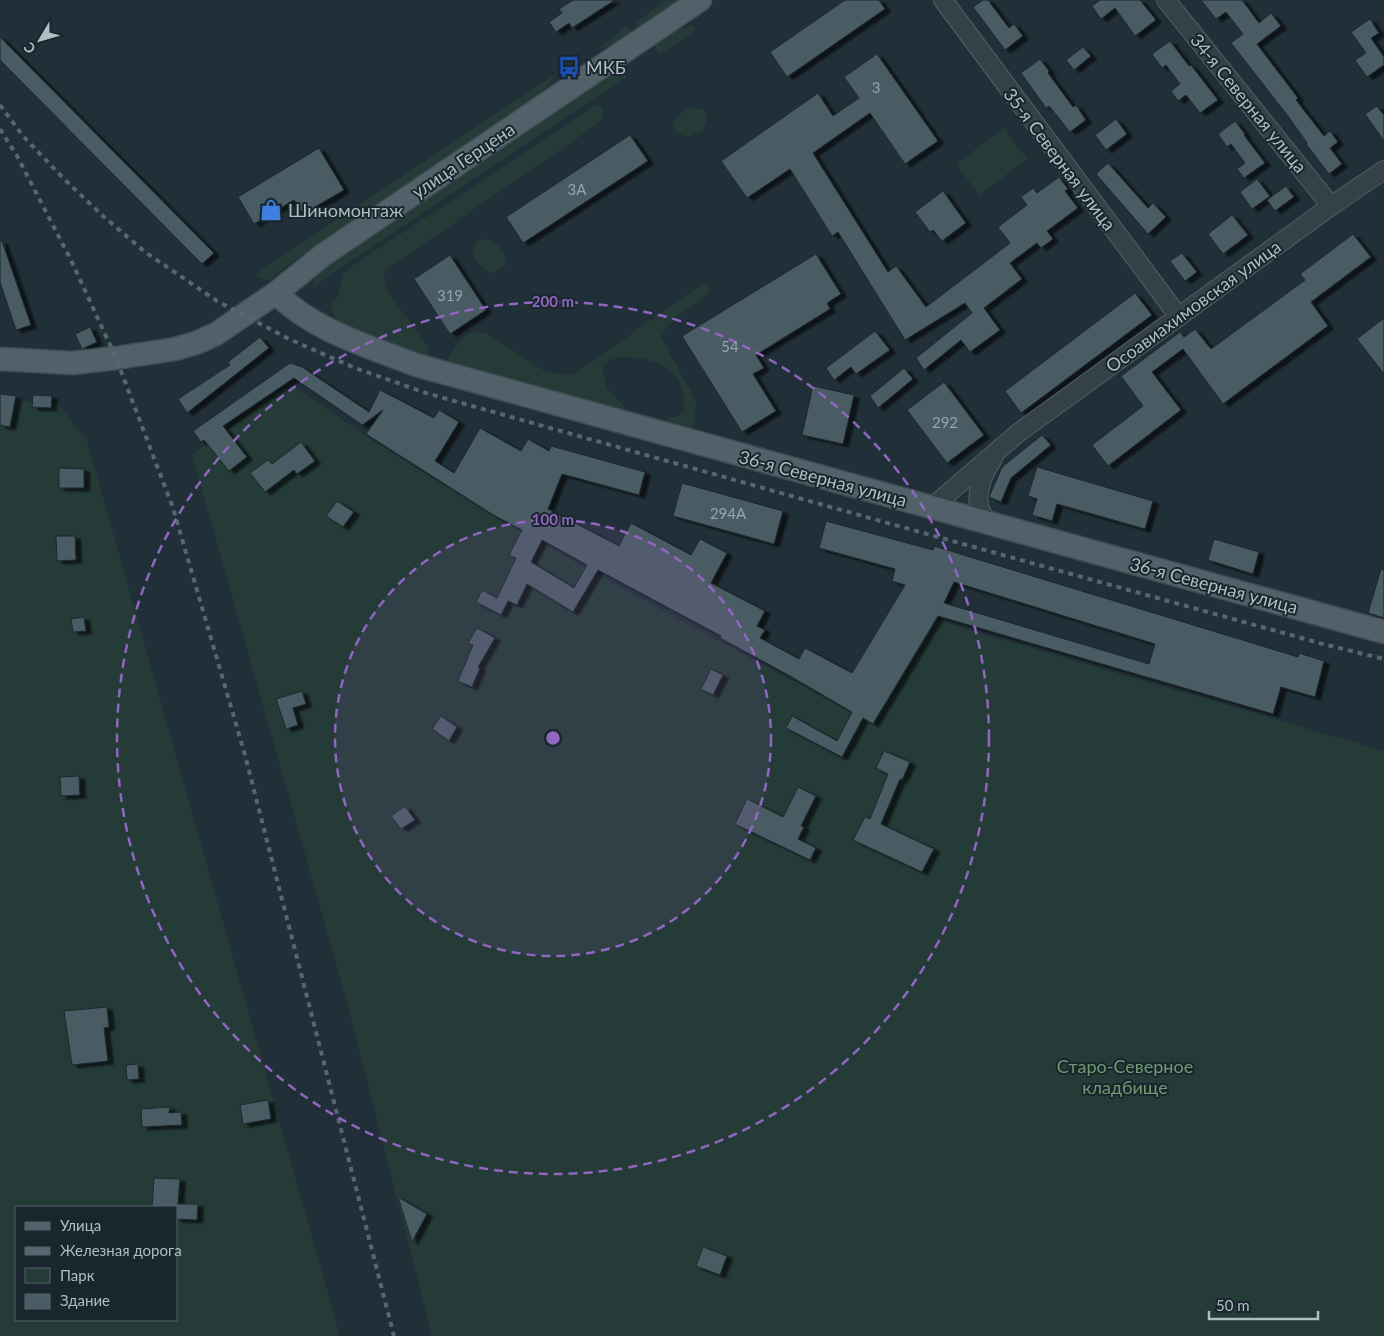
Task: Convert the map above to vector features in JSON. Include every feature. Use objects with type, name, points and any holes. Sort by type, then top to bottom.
[{"type":"main road","name":"улица Герцена","points":[[0,359],[74,363],[175,349],[216,334],[276,293],[323,255],[700,0]]},
{"type":"main road","name":"36-я Северная улица","points":[[276,293],[289,306],[314,323],[334,333],[416,365],[1384,632]]},
{"type":"street","name":"35-я Северная улица","points":[[943,0],[1179,316]]},
{"type":"street","name":"34-я Северная улица","points":[[1166,0],[1332,206]]},
{"type":"street","name":"Осоавиахимовская улица","points":[[930,508],[1004,445],[1179,316],[1384,170]]},
{"type":"street","name":"Осоавиахимовская улица","points":[[991,524],[982,514],[978,498],[987,469],[1004,445]]},
{"type":"green space","points":[[667,0],[686,0],[643,31],[636,22]]},
{"type":"green space","points":[[627,25],[634,35],[596,50]]},
{"type":"green space","points":[[692,25],[696,30],[660,54],[652,43],[661,37]]},
{"type":"green space","points":[[619,70],[626,74],[626,77],[313,287],[314,276],[320,265],[608,71]]},
{"type":"green space","points":[[558,72],[539,97],[276,273],[270,281],[254,275]]},
{"type":"green space","points":[[594,106],[600,106],[604,112],[601,120],[596,125],[386,270],[384,277],[388,292],[428,347],[429,356],[425,361],[357,334],[336,318],[331,309],[332,301],[338,296],[343,274]]},
{"type":"green space","points":[[689,108],[703,109],[708,116],[702,131],[687,137],[674,131],[673,124],[679,114]]},
{"type":"green space","points":[[1004,128],[1027,159],[979,195],[956,164]]},
{"type":"green space","points":[[485,239],[494,241],[504,254],[506,265],[492,274],[479,264],[473,251],[477,241]]},
{"type":"green space","points":[[706,283],[711,289],[706,296],[679,314],[661,337],[696,401],[695,417],[691,430],[661,422],[684,412],[684,396],[681,386],[676,376],[667,368],[640,358],[621,357],[613,359],[602,368],[607,388],[626,408],[624,414],[450,367],[448,360],[459,342],[468,335],[480,332],[488,334],[543,370],[573,375],[699,286]]},
{"type":"green space","name":"Старо-Северное кладбище","points":[[290,384],[360,432],[431,477],[576,563],[873,724],[936,620],[1384,751],[1384,1336],[432,1336],[347,1002],[192,455]]},
{"type":"green space","points":[[0,398],[59,405],[87,441],[340,1336],[0,1336]]},
{"type":"building","points":[[573,0],[615,0],[572,28],[569,23],[556,32],[549,22],[562,13],[559,9]]},
{"type":"building","points":[[845,0],[879,0],[885,9],[787,77],[770,52]]},
{"type":"building","points":[[983,0],[988,0],[1009,28],[1014,24],[1023,36],[1005,50],[973,7]]},
{"type":"building","points":[[1100,0],[1140,0],[1156,20],[1135,36],[1115,8],[1101,19],[1092,6]]},
{"type":"building","points":[[1201,0],[1242,0],[1259,23],[1271,13],[1281,26],[1257,44],[1324,136],[1330,131],[1338,142],[1330,148],[1342,164],[1329,174],[1288,116],[1231,43],[1243,34],[1226,12],[1216,19]]},
{"type":"building","points":[[1370,19],[1379,33],[1371,38],[1384,57],[1384,65],[1367,77],[1355,60],[1366,53],[1351,32]]},
{"type":"building","points":[[0,37],[214,253],[202,264],[0,60]]},
{"type":"building","points":[[1170,41],[1218,100],[1200,113],[1186,95],[1178,101],[1171,91],[1180,84],[1166,65],[1162,68],[1152,54]]},
{"type":"building","points":[[1083,47],[1091,56],[1074,70],[1066,60]]},
{"type":"building","points":[[877,54],[938,141],[905,164],[870,113],[813,153],[888,272],[896,266],[926,307],[1010,243],[998,227],[1027,205],[1021,197],[1033,188],[1037,193],[1059,177],[1068,189],[1065,191],[1078,208],[1047,231],[1053,239],[1041,248],[1037,243],[1010,263],[1022,279],[984,308],[1000,330],[970,352],[961,340],[924,370],[916,358],[972,313],[965,303],[905,340],[838,232],[832,236],[790,169],[747,198],[721,161],[818,93],[833,116],[859,98],[844,77]]},
{"type":"building","points":[[1040,59],[1073,107],[1076,105],[1086,120],[1070,132],[1049,106],[1046,108],[1021,73]]},
{"type":"building","points":[[1377,106],[1384,115],[1384,141],[1365,114]]},
{"type":"building","points":[[1116,119],[1127,134],[1106,150],[1095,135]]},
{"type":"building","points":[[1235,121],[1265,163],[1244,178],[1237,169],[1245,163],[1231,144],[1227,147],[1218,134]]},
{"type":"building","points":[[630,135],[648,161],[523,243],[506,217]]},
{"type":"building","points":[[319,148],[344,190],[303,214],[294,200],[254,224],[238,197]]},
{"type":"building","points":[[1108,163],[1148,208],[1153,203],[1166,217],[1148,234],[1096,174]]},
{"type":"building","points":[[1257,179],[1270,196],[1252,209],[1240,192]]},
{"type":"building","points":[[1286,186],[1294,197],[1275,211],[1267,200]]},
{"type":"building","points":[[943,191],[966,223],[942,241],[933,230],[930,232],[915,212]]},
{"type":"building","points":[[1232,215],[1248,235],[1223,254],[1208,234]]},
{"type":"building","points":[[1353,234],[1371,257],[1311,302],[1328,326],[1223,404],[1183,349],[1152,372],[1181,410],[1108,466],[1092,445],[1143,406],[1121,376],[1180,332],[1184,337],[1195,329],[1211,349],[1305,280],[1300,274]]},
{"type":"building","points":[[0,241],[2,241],[31,325],[16,330],[0,282]]},
{"type":"building","points":[[1182,253],[1197,272],[1185,281],[1170,261]]},
{"type":"building","points":[[816,254],[841,294],[827,303],[830,309],[756,355],[764,368],[753,374],[776,411],[742,432],[682,336]]},
{"type":"building","points":[[450,255],[486,310],[450,334],[414,279]]},
{"type":"building","points":[[1135,293],[1152,315],[1021,413],[1005,391]]},
{"type":"building","points":[[1384,318],[1384,374],[1357,339]]},
{"type":"building","points":[[90,327],[97,342],[82,349],[75,334]]},
{"type":"building","points":[[875,331],[890,350],[856,374],[851,367],[834,380],[826,368]]},
{"type":"building","points":[[260,337],[269,348],[187,413],[178,399],[230,365],[228,362]]},
{"type":"building","points":[[290,363],[302,367],[369,412],[380,390],[434,418],[439,410],[459,422],[435,461],[454,473],[480,428],[521,451],[528,439],[549,451],[551,446],[645,472],[639,495],[562,474],[548,509],[619,546],[631,523],[691,555],[700,539],[727,553],[711,583],[765,611],[757,626],[765,630],[760,638],[799,659],[805,648],[852,673],[905,585],[892,581],[895,569],[819,548],[826,521],[933,550],[934,546],[1298,657],[1299,653],[1324,661],[1315,697],[1281,687],[1273,714],[938,616],[873,724],[863,718],[842,757],[786,728],[792,716],[837,741],[852,712],[720,638],[721,636],[598,570],[573,612],[527,584],[517,605],[508,601],[501,615],[476,602],[482,590],[497,598],[516,558],[509,555],[522,530],[495,516],[366,434],[383,410],[361,426],[294,378],[223,426],[247,457],[229,471],[204,440],[201,442],[193,431]],"holes":[[[542,540],[587,565],[574,588],[531,562]],[[954,582],[1155,644],[1149,664],[944,603]]]},
{"type":"building","points":[[904,368],[913,379],[878,408],[870,396]]},
{"type":"building","points":[[944,382],[984,435],[947,463],[907,410]]},
{"type":"building","points":[[813,386],[854,395],[843,444],[802,435]]},
{"type":"building","points":[[0,394],[16,396],[10,427],[0,425]]},
{"type":"building","points":[[33,395],[52,396],[51,408],[32,407]]},
{"type":"building","points":[[1042,435],[1051,445],[1011,478],[1001,502],[989,497],[1002,467]]},
{"type":"building","points":[[301,442],[315,461],[297,474],[294,470],[265,492],[250,473],[268,460],[272,464]]},
{"type":"building","points":[[1037,467],[1153,501],[1145,529],[1057,504],[1052,521],[1032,515],[1037,499],[1028,496]]},
{"type":"building","points":[[59,468],[84,469],[84,488],[59,488]]},
{"type":"building","points":[[682,483],[783,511],[774,544],[673,516]]},
{"type":"building","points":[[337,501],[354,512],[343,527],[326,516]]},
{"type":"building","points":[[56,536],[75,536],[76,560],[57,561]]},
{"type":"building","points":[[1214,539],[1259,552],[1253,574],[1208,560]]},
{"type":"building","points":[[1381,569],[1384,570],[1384,618],[1368,613]]},
{"type":"building","points":[[84,617],[86,631],[73,632],[71,619]]},
{"type":"building","points":[[477,628],[495,638],[478,667],[480,668],[472,687],[458,681],[473,645],[468,643]]},
{"type":"building","points":[[711,669],[723,675],[713,695],[701,689]]},
{"type":"building","points":[[302,691],[306,704],[293,708],[298,725],[286,729],[276,699]]},
{"type":"building","points":[[441,716],[457,727],[449,741],[432,729]]},
{"type":"building","points":[[884,751],[910,762],[902,780],[900,779],[881,824],[934,849],[922,872],[853,840],[865,817],[870,819],[888,774],[876,768]]},
{"type":"building","points":[[79,776],[80,795],[61,796],[60,777]]},
{"type":"building","points":[[798,787],[816,796],[801,826],[804,827],[798,839],[816,848],[810,860],[735,824],[747,799],[783,817]]},
{"type":"building","points":[[405,806],[415,820],[401,829],[391,816]]},
{"type":"building","points":[[107,1007],[109,1027],[104,1028],[108,1061],[72,1065],[64,1011]]},
{"type":"building","points":[[138,1064],[139,1079],[127,1080],[126,1065]]},
{"type":"building","points":[[268,1100],[271,1119],[243,1124],[240,1105]]},
{"type":"building","points":[[170,1107],[169,1113],[181,1112],[182,1125],[142,1127],[141,1109]]},
{"type":"building","points":[[154,1178],[180,1179],[178,1204],[198,1204],[197,1220],[178,1219],[178,1206],[152,1206]]},
{"type":"building","points":[[398,1197],[427,1214],[412,1242]]},
{"type":"building","points":[[703,1247],[727,1256],[720,1275],[696,1266]]},
{"type":"railway","points":[[0,105],[23,136],[63,178],[145,252],[217,301],[289,339],[355,368],[426,393],[1323,644],[1384,659]]},
{"type":"railway","points":[[0,129],[17,156],[71,260],[116,358],[173,508],[245,755],[394,1336]]},
{"type":"place","name":"МКБ","points":[[569,67]]},
{"type":"place","name":"Шиномонтаж","points":[[271,210]]}]
